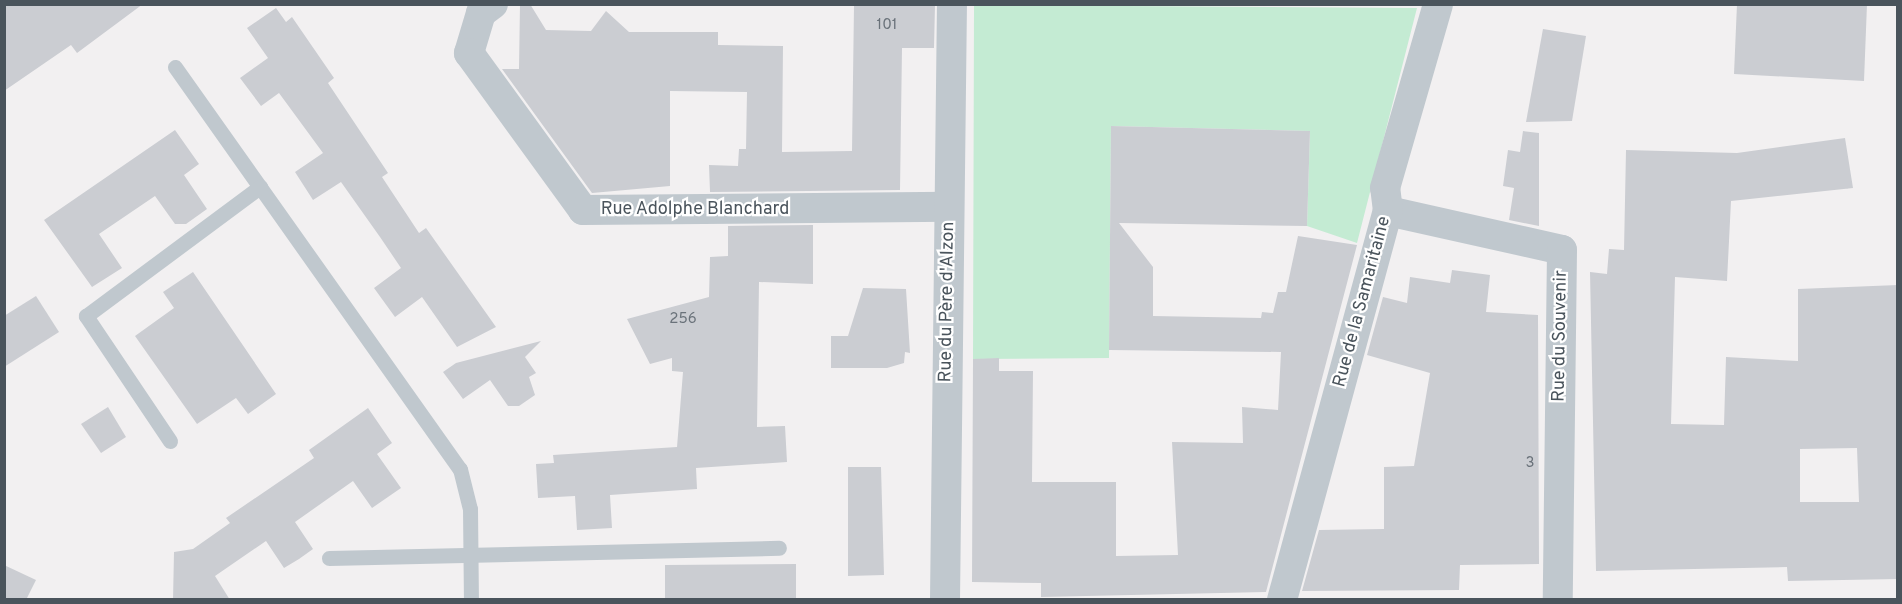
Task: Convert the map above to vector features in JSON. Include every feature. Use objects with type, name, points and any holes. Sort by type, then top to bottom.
[{"type":"street","name":"Rue Adolphe Blanchard","points":[[493,4],[481,13],[469,53],[583,210],[949,207]]},
{"type":"street","name":"Rue du Père d'Alzon","points":[[945,600],[952,4]]},
{"type":"street","name":"Rue de la Samaritaine","points":[[1282,600],[1388,211],[1385,188],[1438,4]]},
{"type":"street","name":"Rue du Souvenir","points":[[1388,211],[1562,250],[1558,600]]},
{"type":"lane","points":[[175,68],[460,470],[470,509],[471,600]]},
{"type":"lane","points":[[170,441],[86,316],[260,187]]},
{"type":"lane","points":[[329,558],[779,548]]},
{"type":"green space","points":[[974,5],[1417,8],[1357,243],[1307,226],[1310,131],[1111,126],[1109,358],[973,359]]},
{"type":"building","points":[[4,4],[143,4],[77,53],[71,45],[4,91]]},
{"type":"building","points":[[520,4],[530,4],[546,30],[591,31],[606,11],[629,32],[718,32],[718,45],[783,46],[782,152],[852,151],[854,5],[935,5],[934,48],[902,48],[900,190],[710,192],[709,165],[738,166],[739,149],[746,149],[747,92],[670,91],[670,186],[592,193],[502,69],[519,69]]},
{"type":"building","points":[[1737,4],[1867,4],[1864,81],[1734,74]]},
{"type":"building","points":[[276,8],[286,22],[292,17],[334,78],[328,83],[388,173],[382,177],[419,233],[426,228],[496,327],[457,347],[422,297],[395,317],[374,288],[401,268],[380,237],[341,182],[313,200],[295,172],[323,153],[279,93],[261,106],[240,78],[268,58],[247,28]]},
{"type":"building","points":[[1543,29],[1586,36],[1572,121],[1526,122]]},
{"type":"building","points":[[1111,126],[1310,131],[1307,226],[1119,223],[1153,267],[1153,316],[1261,318],[1262,312],[1273,313],[1278,292],[1286,292],[1298,236],[1357,245],[1266,592],[1041,597],[1041,583],[972,582],[973,359],[999,358],[999,371],[1033,371],[1032,482],[1116,482],[1116,556],[1178,555],[1172,442],[1243,443],[1242,407],[1278,410],[1281,352],[1109,350]]},
{"type":"building","points":[[175,130],[199,164],[184,175],[207,209],[186,224],[175,224],[155,196],[99,234],[122,268],[92,287],[44,220]]},
{"type":"building","points":[[1523,131],[1539,133],[1539,226],[1509,220],[1514,188],[1503,186],[1508,150],[1520,152]]},
{"type":"building","points":[[1845,138],[1853,188],[1731,201],[1727,281],[1675,277],[1671,424],[1724,425],[1726,357],[1798,361],[1798,289],[1898,285],[1898,579],[1788,581],[1787,567],[1596,571],[1590,272],[1607,274],[1609,249],[1624,250],[1626,150],[1737,153]],"holes":[[[1857,448],[1859,502],[1800,502],[1800,449]]]},
{"type":"building","points":[[813,225],[813,284],[759,282],[757,427],[785,426],[787,462],[696,468],[697,489],[610,495],[612,528],[577,530],[575,496],[538,498],[536,464],[554,463],[553,455],[677,447],[683,372],[672,371],[672,358],[650,364],[627,319],[709,297],[710,257],[728,256],[728,226]]},
{"type":"building","points":[[1452,270],[1490,275],[1486,312],[1538,315],[1539,564],[1460,565],[1459,590],[1302,591],[1319,530],[1384,529],[1384,467],[1414,466],[1430,373],[1367,355],[1383,297],[1407,303],[1410,277],[1450,283]]},
{"type":"building","points":[[193,272],[276,394],[248,414],[236,398],[197,424],[135,336],[174,308],[163,292]]},
{"type":"building","points":[[863,288],[906,289],[910,353],[905,352],[904,363],[887,368],[831,368],[831,336],[848,336]]},
{"type":"building","points":[[36,296],[59,332],[4,367],[4,316]]},
{"type":"building","points":[[541,341],[525,357],[536,373],[529,377],[535,395],[519,406],[508,406],[490,380],[463,399],[443,372],[456,363]]},
{"type":"building","points":[[108,407],[126,437],[101,453],[81,424]]},
{"type":"building","points":[[368,408],[392,443],[377,454],[401,488],[372,508],[353,481],[295,522],[313,549],[299,559],[284,568],[266,541],[215,576],[230,600],[173,600],[174,552],[193,549],[230,523],[226,518],[314,458],[309,450]]},
{"type":"building","points":[[848,467],[881,467],[884,575],[848,576]]},
{"type":"building","points":[[796,564],[796,599],[665,600],[665,565]]},
{"type":"building","points":[[4,565],[36,580],[26,600],[4,600]]}]
